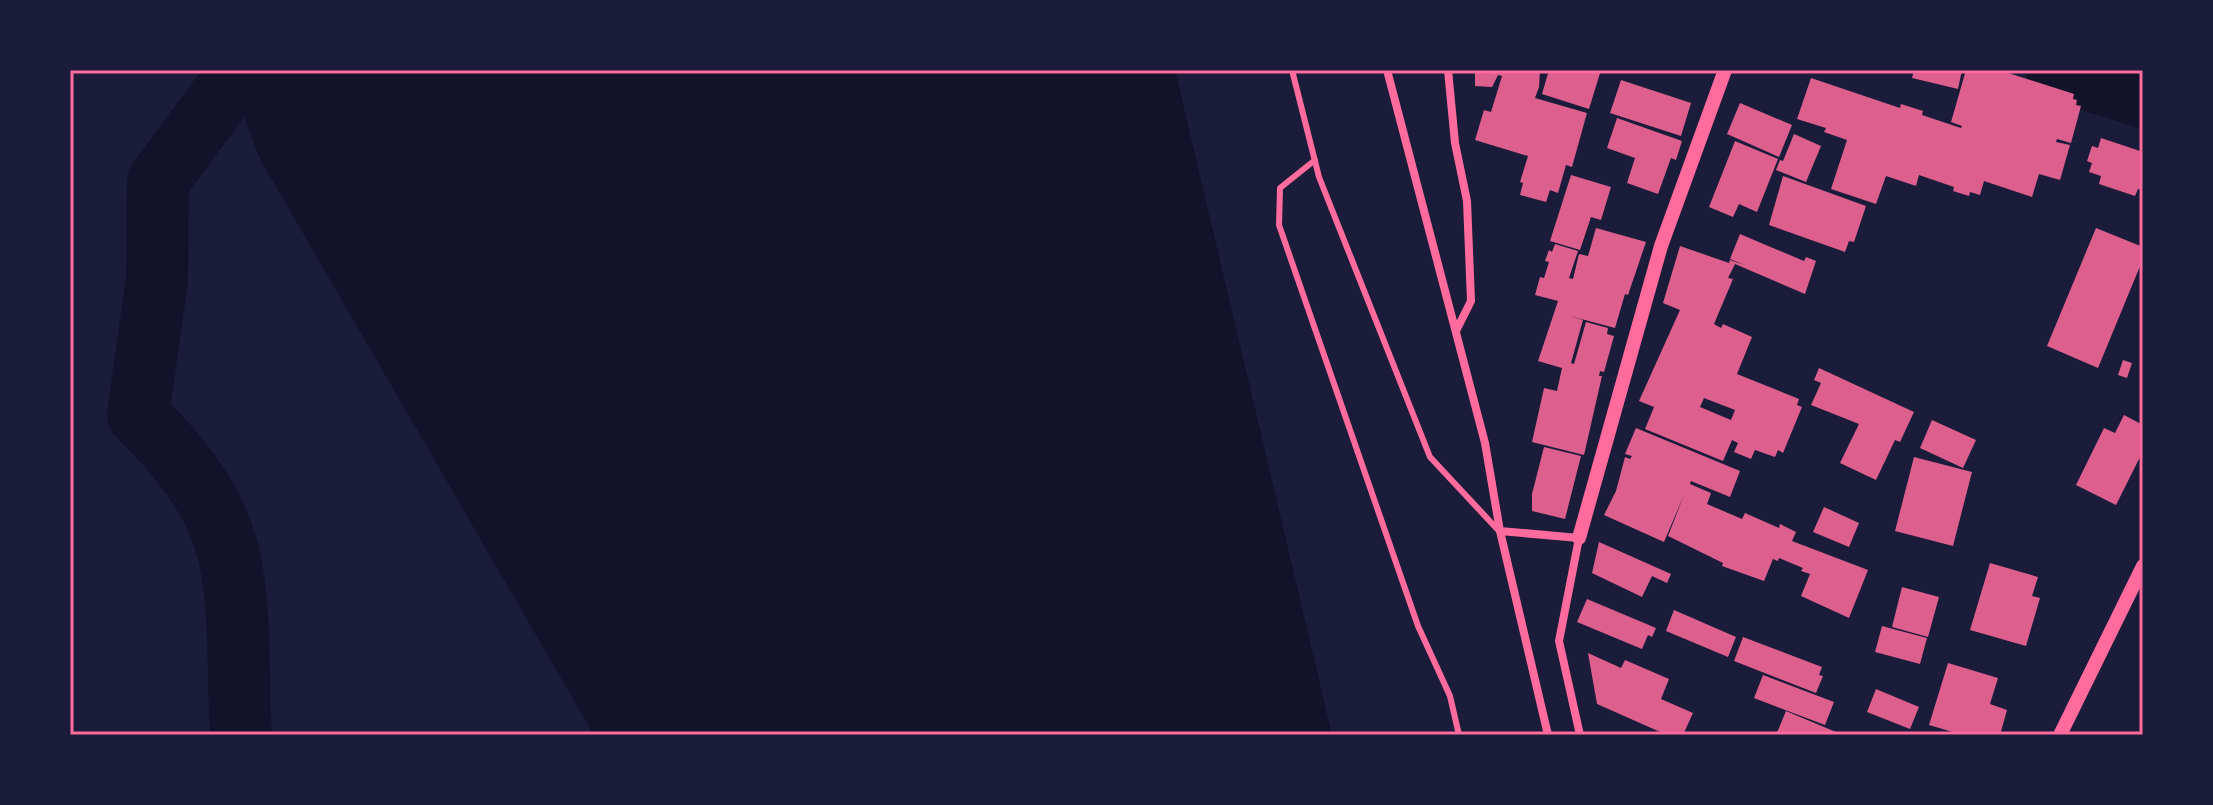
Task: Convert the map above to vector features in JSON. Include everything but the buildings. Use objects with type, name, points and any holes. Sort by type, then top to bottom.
[{"type":"street","points":[[1387,70],[1485,443],[1500,531],[1548,735]]},
{"type":"street","points":[[1448,70],[1455,143],[1467,201],[1471,301],[1456,331]]},
{"type":"street","points":[[1580,735],[1559,641],[1579,538],[1661,246],[1725,70]]},
{"type":"street","points":[[1500,531],[1579,538]]},
{"type":"street","points":[[2060,735],[2143,566]]},
{"type":"lane","points":[[1292,70],[1319,177],[1430,457],[1500,531]]},
{"type":"lane","points":[[1315,160],[1280,188],[1279,225],[1418,626],[1450,696],[1459,735]]},
{"type":"shaded area","points":[[226,70],[1175,70],[1332,735],[594,735],[260,159]]},
{"type":"waterway","points":[[241,735],[235,596],[222,531],[192,477],[138,415],[157,279],[158,181],[224,92],[249,70]]},
{"type":"waterway","points":[[2057,70],[2143,97]]}]
